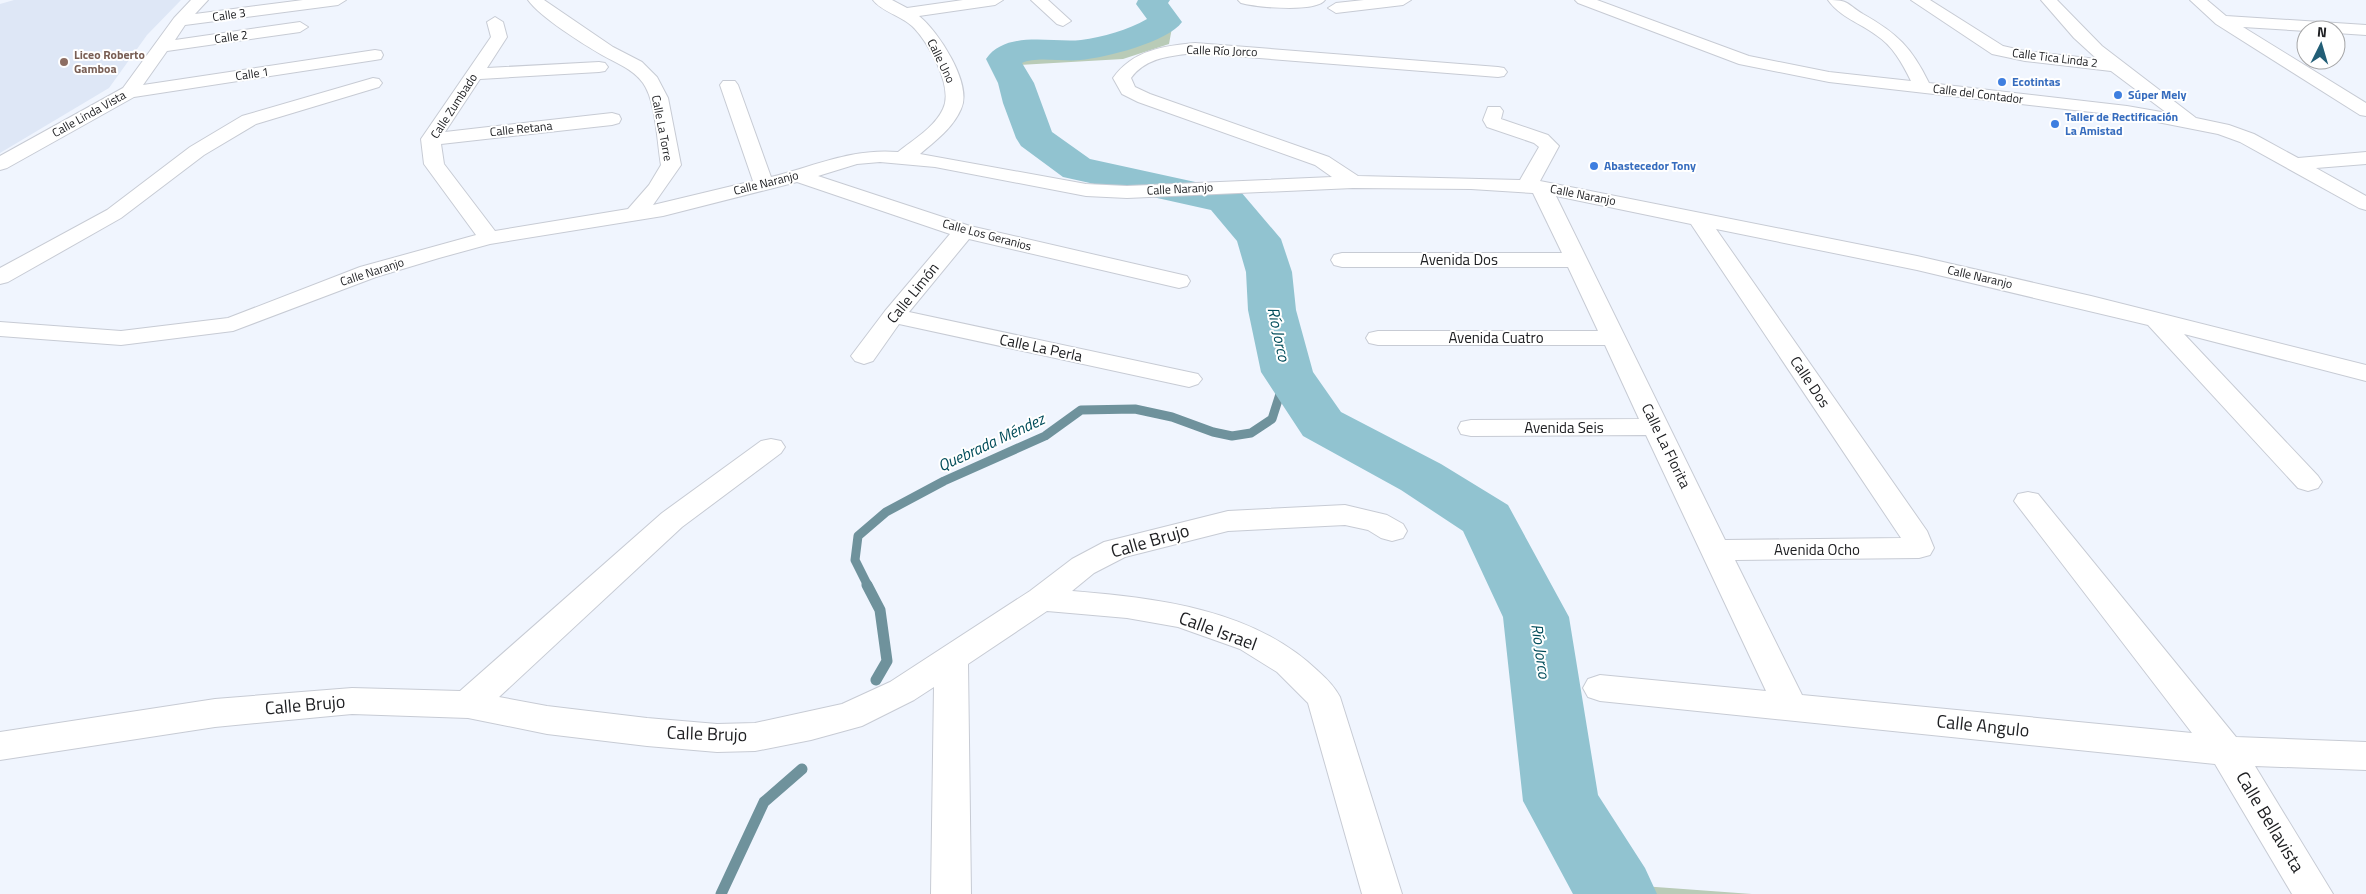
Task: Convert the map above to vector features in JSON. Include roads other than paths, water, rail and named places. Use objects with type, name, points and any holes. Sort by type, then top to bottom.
[{"type":"street","name":"Calle Linda Vista","points":[[0,164],[130,92],[180,22],[200,0]]},
{"type":"street","name":"Calle 3","points":[[180,22],[338,0]]},
{"type":"street","name":"Calle La Torre","points":[[536,0],[542,7],[607,51],[636,66],[651,81],[659,98],[671,165],[657,188],[634,215]]},
{"type":"street","points":[[881,0],[905,13],[995,0]]},
{"type":"street","points":[[1039,0],[1063,21]]},
{"type":"street","points":[[1246,0],[1266,4],[1317,0]]},
{"type":"street","points":[[1336,8],[1403,0]]},
{"type":"street","name":"Calle del Contador","points":[[1583,0],[1745,60],[1829,77],[2127,111],[2190,122],[2247,138],[2297,164],[2366,204]]},
{"type":"street","points":[[1836,0],[1845,11],[1888,36],[1906,54],[1923,88]]},
{"type":"street","name":"Calle Tica Linda 2","points":[[1919,0],[1998,50],[2025,56],[2115,66]]},
{"type":"street","points":[[2049,0],[2068,26],[2115,66],[2190,122]]},
{"type":"street","points":[[2198,0],[2222,21],[2366,111]]},
{"type":"street","name":"Calle Uno","points":[[904,157],[942,123],[953,109],[956,99],[953,83],[932,40],[922,27],[905,13]]},
{"type":"street","points":[[2222,21],[2366,30]]},
{"type":"street","name":"Calle Zumbado","points":[[489,238],[434,164],[431,139],[499,37],[496,22]]},
{"type":"street","name":"Calle 2","points":[[162,47],[300,27]]},
{"type":"street","name":"Calle Río Jorco","points":[[1352,182],[1322,161],[1144,98],[1128,90],[1122,78],[1134,63],[1148,56],[1195,48],[1498,72]]},
{"type":"street","name":"Calle 1","points":[[130,92],[375,56]]},
{"type":"street","points":[[475,74],[599,67]]},
{"type":"street","points":[[0,277],[114,214],[197,151],[250,120],[373,82]]},
{"type":"street","points":[[729,85],[764,184]]},
{"type":"street","points":[[2344,97],[2366,99]]},
{"type":"street","points":[[1494,111],[1492,120],[1494,123],[1541,139],[1549,146],[1534,187]]},
{"type":"street","name":"Calle Retana","points":[[431,139],[612,119]]},
{"type":"street","name":"Calle Naranjo","points":[[0,329],[121,338],[182,332],[233,324],[368,272],[489,238],[634,215],[798,176],[854,158],[904,157],[986,170],[1086,190],[1127,192],[1352,182],[1471,183],[1534,187],[1698,218],[1917,263],[2157,320],[2366,373]]},
{"type":"street","points":[[2297,164],[2366,158]]},
{"type":"street","name":"Calle Los Geranios","points":[[798,176],[964,231],[1179,281]]},
{"type":"street","name":"Calle La Florita","points":[[1534,187],[1576,260],[1790,706]]},
{"type":"street","name":"Calle Dos","points":[[1698,218],[1916,538],[1919,548]]},
{"type":"street","name":"Calle Limón","points":[[864,356],[893,316],[964,231]]},
{"type":"street","name":"Avenida Dos","points":[[1342,260],[1576,260]]},
{"type":"street","name":"Calle La Perla","points":[[893,316],[1190,379]]},
{"type":"street","points":[[2157,320],[2308,482]]},
{"type":"street","points":[[0,349],[32,332]]},
{"type":"street","name":"Avenida Cuatro","points":[[1378,338],[1613,338]]},
{"type":"street","name":"Avenida Seis","points":[[1471,428],[1656,427]]},
{"type":"street","points":[[468,705],[672,520],[772,447]]},
{"type":"street","name":"Calle Bellavista","points":[[2028,501],[2226,751],[2313,894]]},
{"type":"street","name":"Calle Brujo","points":[[0,746],[215,713],[352,701],[468,705],[547,720],[647,732],[717,738],[755,736],[811,726],[850,716],[902,691],[951,656],[1041,599],[1082,566],[1115,548],[1228,521],[1345,515],[1377,522],[1392,531]]},
{"type":"street","name":"Avenida Ocho","points":[[1715,550],[1919,548]]},
{"type":"street","name":"Calle Israel","points":[[1041,599],[1127,607],[1181,616],[1252,640],[1289,663],[1323,697],[1382,894]]},
{"type":"street","points":[[951,656],[951,894]]},
{"type":"street","name":"Calle Angulo","points":[[1600,688],[2226,751],[2366,756]]},
{"type":"waterway","name":"Río Jorco","points":[[1154,0],[1152,4],[1166,22],[1143,35],[1081,50],[1020,51],[1003,59],[1016,83],[1021,103],[1035,138],[1077,168],[1226,201],[1259,239],[1269,272],[1272,310],[1287,372],[1322,424],[1421,477],[1487,519],[1536,617],[1561,801],[1616,894]]},
{"type":"waterway","name":"Quebrada Méndez","points":[[868,586],[855,560],[858,536],[886,512],[944,481],[1045,436],[1081,410],[1135,409],[1172,417],[1213,432],[1232,436],[1251,433],[1272,419],[1287,372]]},
{"type":"waterway","name":"Quebrada Méndez","points":[[867,585],[880,610],[887,661],[876,680]]},
{"type":"waterway","name":"Quebrada Méndez","points":[[721,894],[764,802],[802,769]]},
{"type":"place","name":"Liceo Roberto Gamboa","points":[[64,62]]},
{"type":"place","name":"Ecotintas","points":[[2002,82]]},
{"type":"place","name":"Súper Mely","points":[[2118,95]]},
{"type":"place","name":"Taller de Rectificación La Amistad","points":[[2055,124]]},
{"type":"place","name":"Abastecedor Tony","points":[[1594,166]]}]
